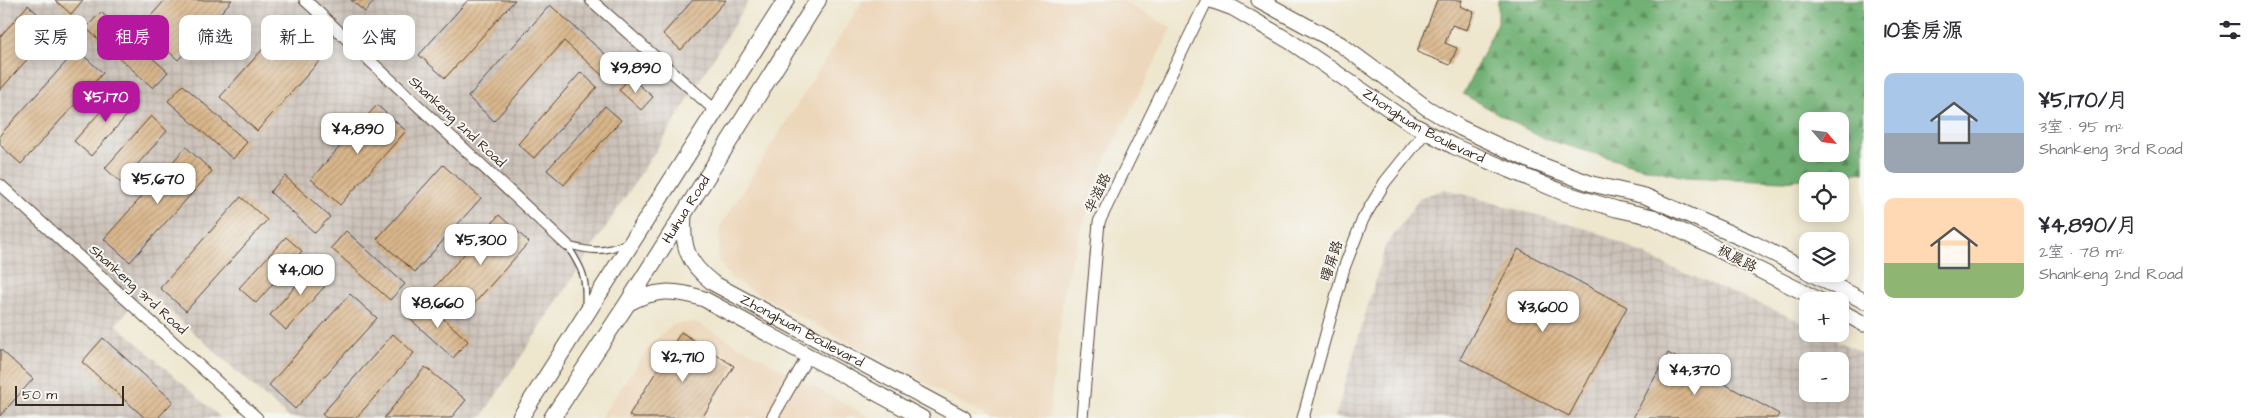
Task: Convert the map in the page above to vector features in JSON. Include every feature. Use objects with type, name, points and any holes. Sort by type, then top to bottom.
[{"type":"main road","name":"Huihua Road","points":[[520,418],[786,0]]},
{"type":"main road","name":"Huihua Road","points":[[552,418],[627,304],[818,0]]},
{"type":"street","name":"Shankeng 2nd Road","points":[[305,0],[566,245]]},
{"type":"street","points":[[591,0],[716,111]]},
{"type":"street","name":"Zhonghuan Boulevard","points":[[1209,0],[1233,8],[1291,42],[1333,72],[1453,146],[1564,193],[1616,209],[1653,217]]},
{"type":"street","name":"华滋路","points":[[1082,418],[1092,328],[1099,222],[1209,0]]},
{"type":"street","name":"Zhonghuan Boulevard","points":[[1259,0],[1340,44],[1427,108],[1461,128],[1533,162],[1592,184],[1645,196]]},
{"type":"street","name":"曙屏路","points":[[1303,418],[1344,268],[1363,219],[1385,182],[1426,131]]},
{"type":"street","name":"Shankeng 3rd Road","points":[[0,185],[257,418]]},
{"type":"street","name":"枫晨路","points":[[1645,196],[1755,244],[1799,266]]},
{"type":"street","name":"Zhonghuan Boulevard","points":[[684,213],[682,236],[688,255],[699,272],[713,283],[963,418]]},
{"type":"street","name":"枫晨路","points":[[1653,217],[1803,292]]},
{"type":"street","points":[[1827,282],[1864,301]]},
{"type":"street","name":"Zhonghuan Boulevard","points":[[627,304],[645,294],[664,291],[684,292],[704,299],[922,418]]},
{"type":"street","points":[[1849,316],[1864,324]]},
{"type":"street","points":[[772,418],[808,356]]},
{"type":"lane","points":[[566,245],[592,252],[614,249],[634,238]]},
{"type":"lane","points":[[566,245],[582,268],[586,290],[584,318]]},
{"type":"shaded area","points":[[0,0],[749,0],[675,121],[481,418],[289,418],[146,290],[116,324],[221,418],[0,418]]},
{"type":"shaded area","points":[[863,0],[1120,0],[1172,28],[1103,165],[1065,281],[1049,418],[990,418],[731,279],[718,260],[720,227]]},
{"type":"shaded area","points":[[1445,189],[1597,232],[1670,267],[1799,321],[1799,342],[1841,342],[1864,354],[1864,418],[1335,418],[1385,247],[1420,198]]},
{"type":"shaded area","points":[[696,322],[871,418],[600,418],[653,342],[672,325]]},
{"type":"green space","points":[[1498,0],[1863,0],[1864,172],[1849,174],[1849,172],[1799,172],[1799,179],[1784,181],[1685,177],[1636,166],[1542,138],[1463,94],[1498,23]]},
{"type":"building","points":[[55,0],[83,0],[71,14]]},
{"type":"building","points":[[165,0],[232,0],[218,15],[179,15],[178,60],[169,52],[169,15],[152,15]]},
{"type":"building","points":[[351,0],[375,0],[365,12]]},
{"type":"building","points":[[468,0],[515,0],[445,78],[419,55]]},
{"type":"building","points":[[693,0],[726,0],[681,50],[663,34]]},
{"type":"building","points":[[1437,0],[1462,0],[1460,6],[1474,12],[1467,30],[1452,25],[1445,43],[1457,48],[1450,65],[1417,52]]},
{"type":"building","points":[[28,5],[39,15],[19,15]]},
{"type":"building","points":[[550,5],[615,63],[603,76],[564,41],[494,121],[468,97]]},
{"type":"building","points":[[97,16],[97,38],[87,29]]},
{"type":"building","points":[[15,20],[15,60],[27,60],[0,90],[0,37]]},
{"type":"building","points":[[261,51],[261,60],[320,60],[257,131],[220,97]]},
{"type":"building","points":[[87,59],[103,73],[21,164],[0,145],[0,135],[68,60]]},
{"type":"building","points":[[122,60],[155,60],[168,72],[153,88]]},
{"type":"building","points":[[581,72],[597,87],[534,158],[518,144]]},
{"type":"building","points":[[630,77],[653,97],[641,110],[619,90]]},
{"type":"building","points":[[183,85],[247,142],[233,159],[168,101]]},
{"type":"building","points":[[121,89],[137,104],[91,156],[74,141]]},
{"type":"building","points":[[377,105],[406,131],[340,205],[311,179]]},
{"type":"building","points":[[605,106],[621,120],[564,185],[547,170]]},
{"type":"building","points":[[151,116],[167,131],[121,183],[105,168]]},
{"type":"building","points":[[186,147],[212,171],[130,262],[104,239]]},
{"type":"building","points":[[443,165],[481,198],[415,272],[377,239]]},
{"type":"building","points":[[285,176],[330,217],[315,233],[270,192]]},
{"type":"building","points":[[241,197],[267,220],[186,311],[160,288]]},
{"type":"building","points":[[499,215],[529,242],[463,316],[433,289]]},
{"type":"building","points":[[346,231],[405,284],[390,300],[331,248]]},
{"type":"building","points":[[286,237],[302,251],[256,303],[239,288]]},
{"type":"building","points":[[1518,249],[1627,307],[1569,416],[1460,359]]},
{"type":"building","points":[[316,263],[332,278],[286,330],[270,315]]},
{"type":"building","points":[[350,294],[377,318],[295,409],[269,385]]},
{"type":"building","points":[[423,300],[468,341],[453,358],[408,317]]},
{"type":"building","points":[[681,332],[734,366],[702,418],[633,418],[629,415]]},
{"type":"building","points":[[393,334],[414,353],[356,418],[326,418],[322,414]]},
{"type":"building","points":[[103,338],[173,401],[158,418],[145,418],[82,362]]},
{"type":"building","points":[[0,349],[33,379],[0,416]]},
{"type":"building","points":[[1668,353],[1779,414],[1777,418],[1633,418]]},
{"type":"building","points":[[425,367],[466,400],[451,418],[384,418]]}]
